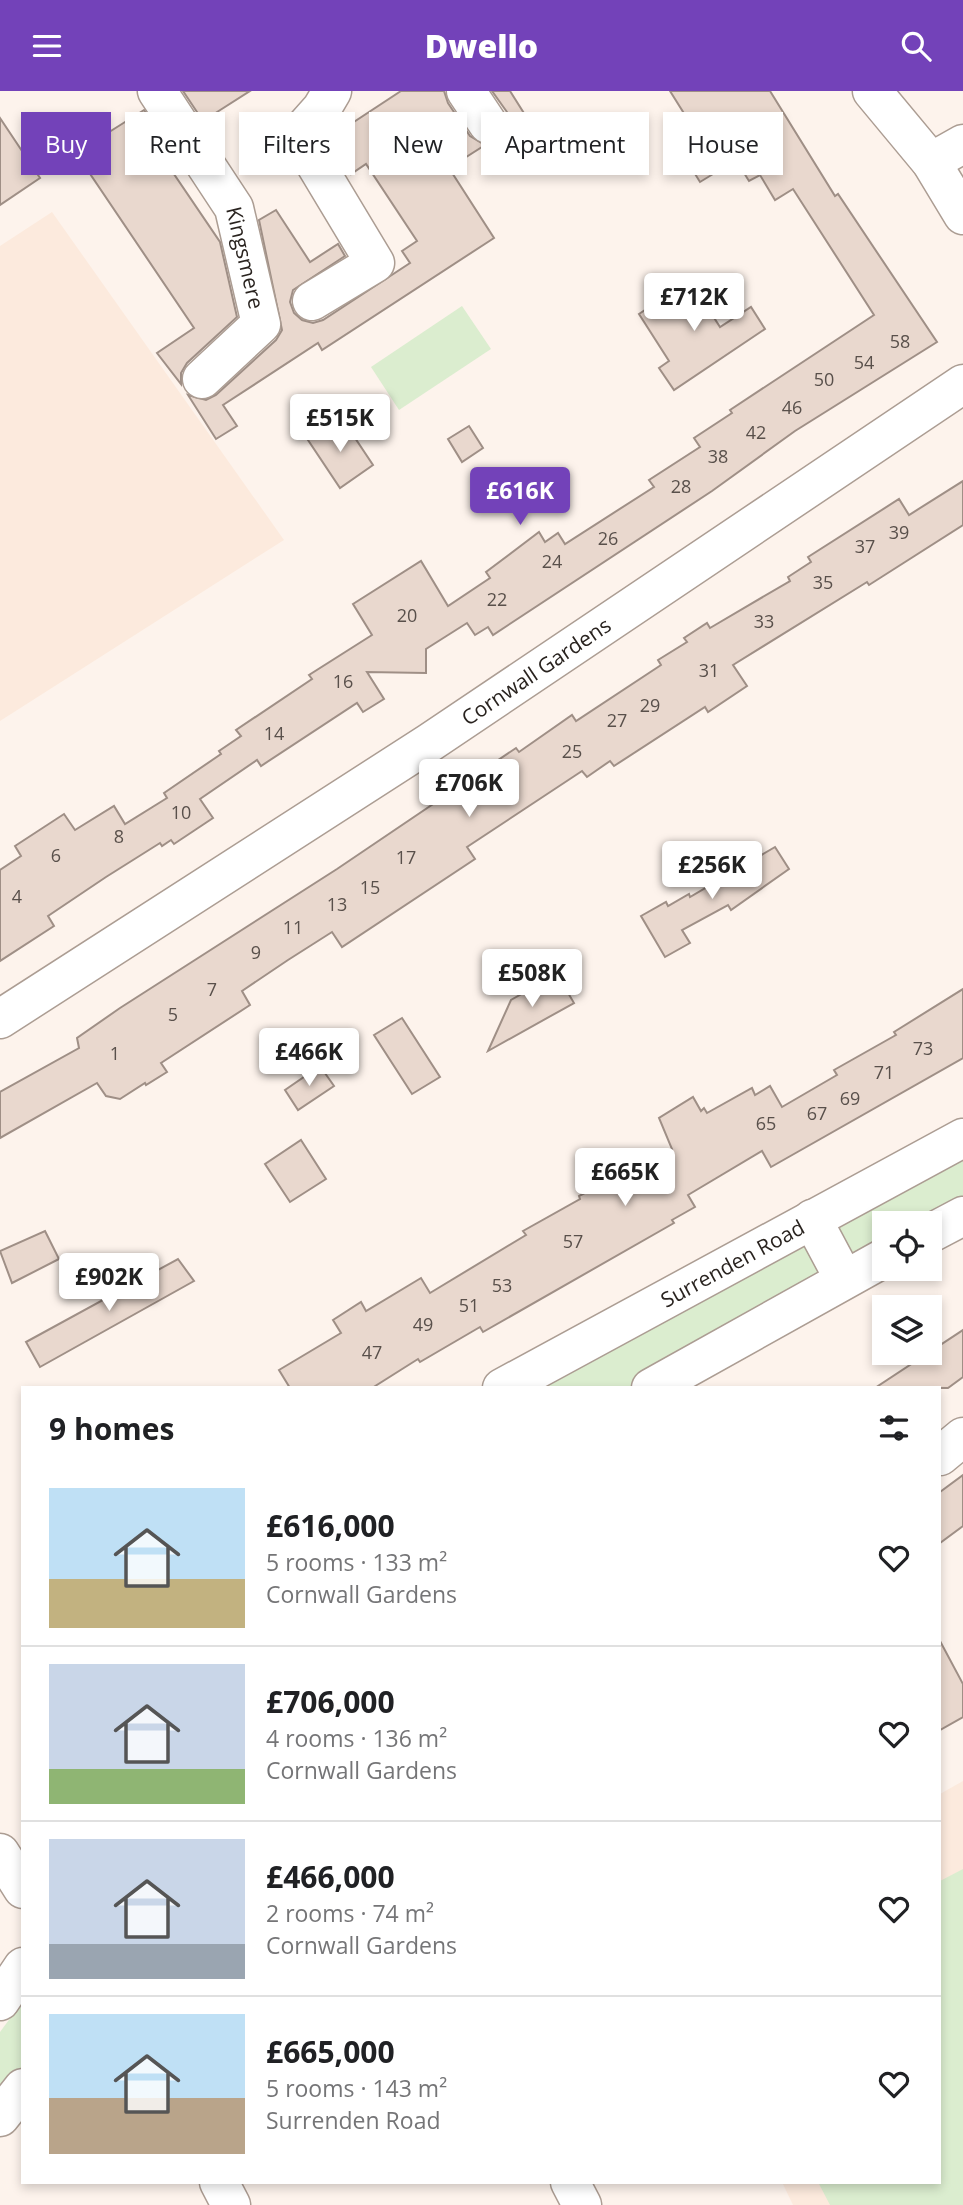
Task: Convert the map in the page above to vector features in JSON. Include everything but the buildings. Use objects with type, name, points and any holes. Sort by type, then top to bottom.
[{"type":"street","name":"Kingsmere","points":[[157,91],[234,208],[261,324],[202,379]]},
{"type":"street","points":[[312,301],[375,263],[298,135],[332,91]]},
{"type":"street","points":[[466,91],[481,114]]},
{"type":"street","points":[[872,91],[931,162],[963,215]]},
{"type":"street","points":[[931,162],[963,143]]},
{"type":"street","name":"Cornwall Gardens","points":[[0,1019],[429,743],[963,384]]},
{"type":"street","name":"Surrenden Road","points":[[506,1386],[963,1138]]},
{"type":"street","points":[[942,1227],[963,1216]]},
{"type":"street","points":[[812,1219],[844,1279]]},
{"type":"street","points":[[655,1386],[872,1264]]},
{"type":"street","points":[[941,1455],[963,1437]]},
{"type":"street","points":[[0,1853],[21,1886]]},
{"type":"street","points":[[0,2001],[21,1970]]},
{"type":"street","points":[[0,2117],[21,2091]]},
{"type":"street","points":[[220,2184],[231,2205]]},
{"type":"street","points":[[571,2184],[582,2205]]},
{"type":"shaded area","points":[[52,212],[284,540],[0,721],[0,246]]},
{"type":"shaded area","points":[[963,1781],[963,2205],[793,2205],[783,2184],[941,2184],[941,1793]]},
{"type":"green space","points":[[462,306],[491,349],[399,410],[371,367]]},
{"type":"green space","points":[[963,1157],[963,1205],[942,1216],[942,1211],[872,1211],[872,1256],[632,1386],[534,1386]]},
{"type":"green space","points":[[963,1869],[963,2205],[830,2205],[819,2184],[941,2184],[941,1880]]},
{"type":"green space","points":[[21,2004],[21,2074],[0,2099],[0,2032]]}]
